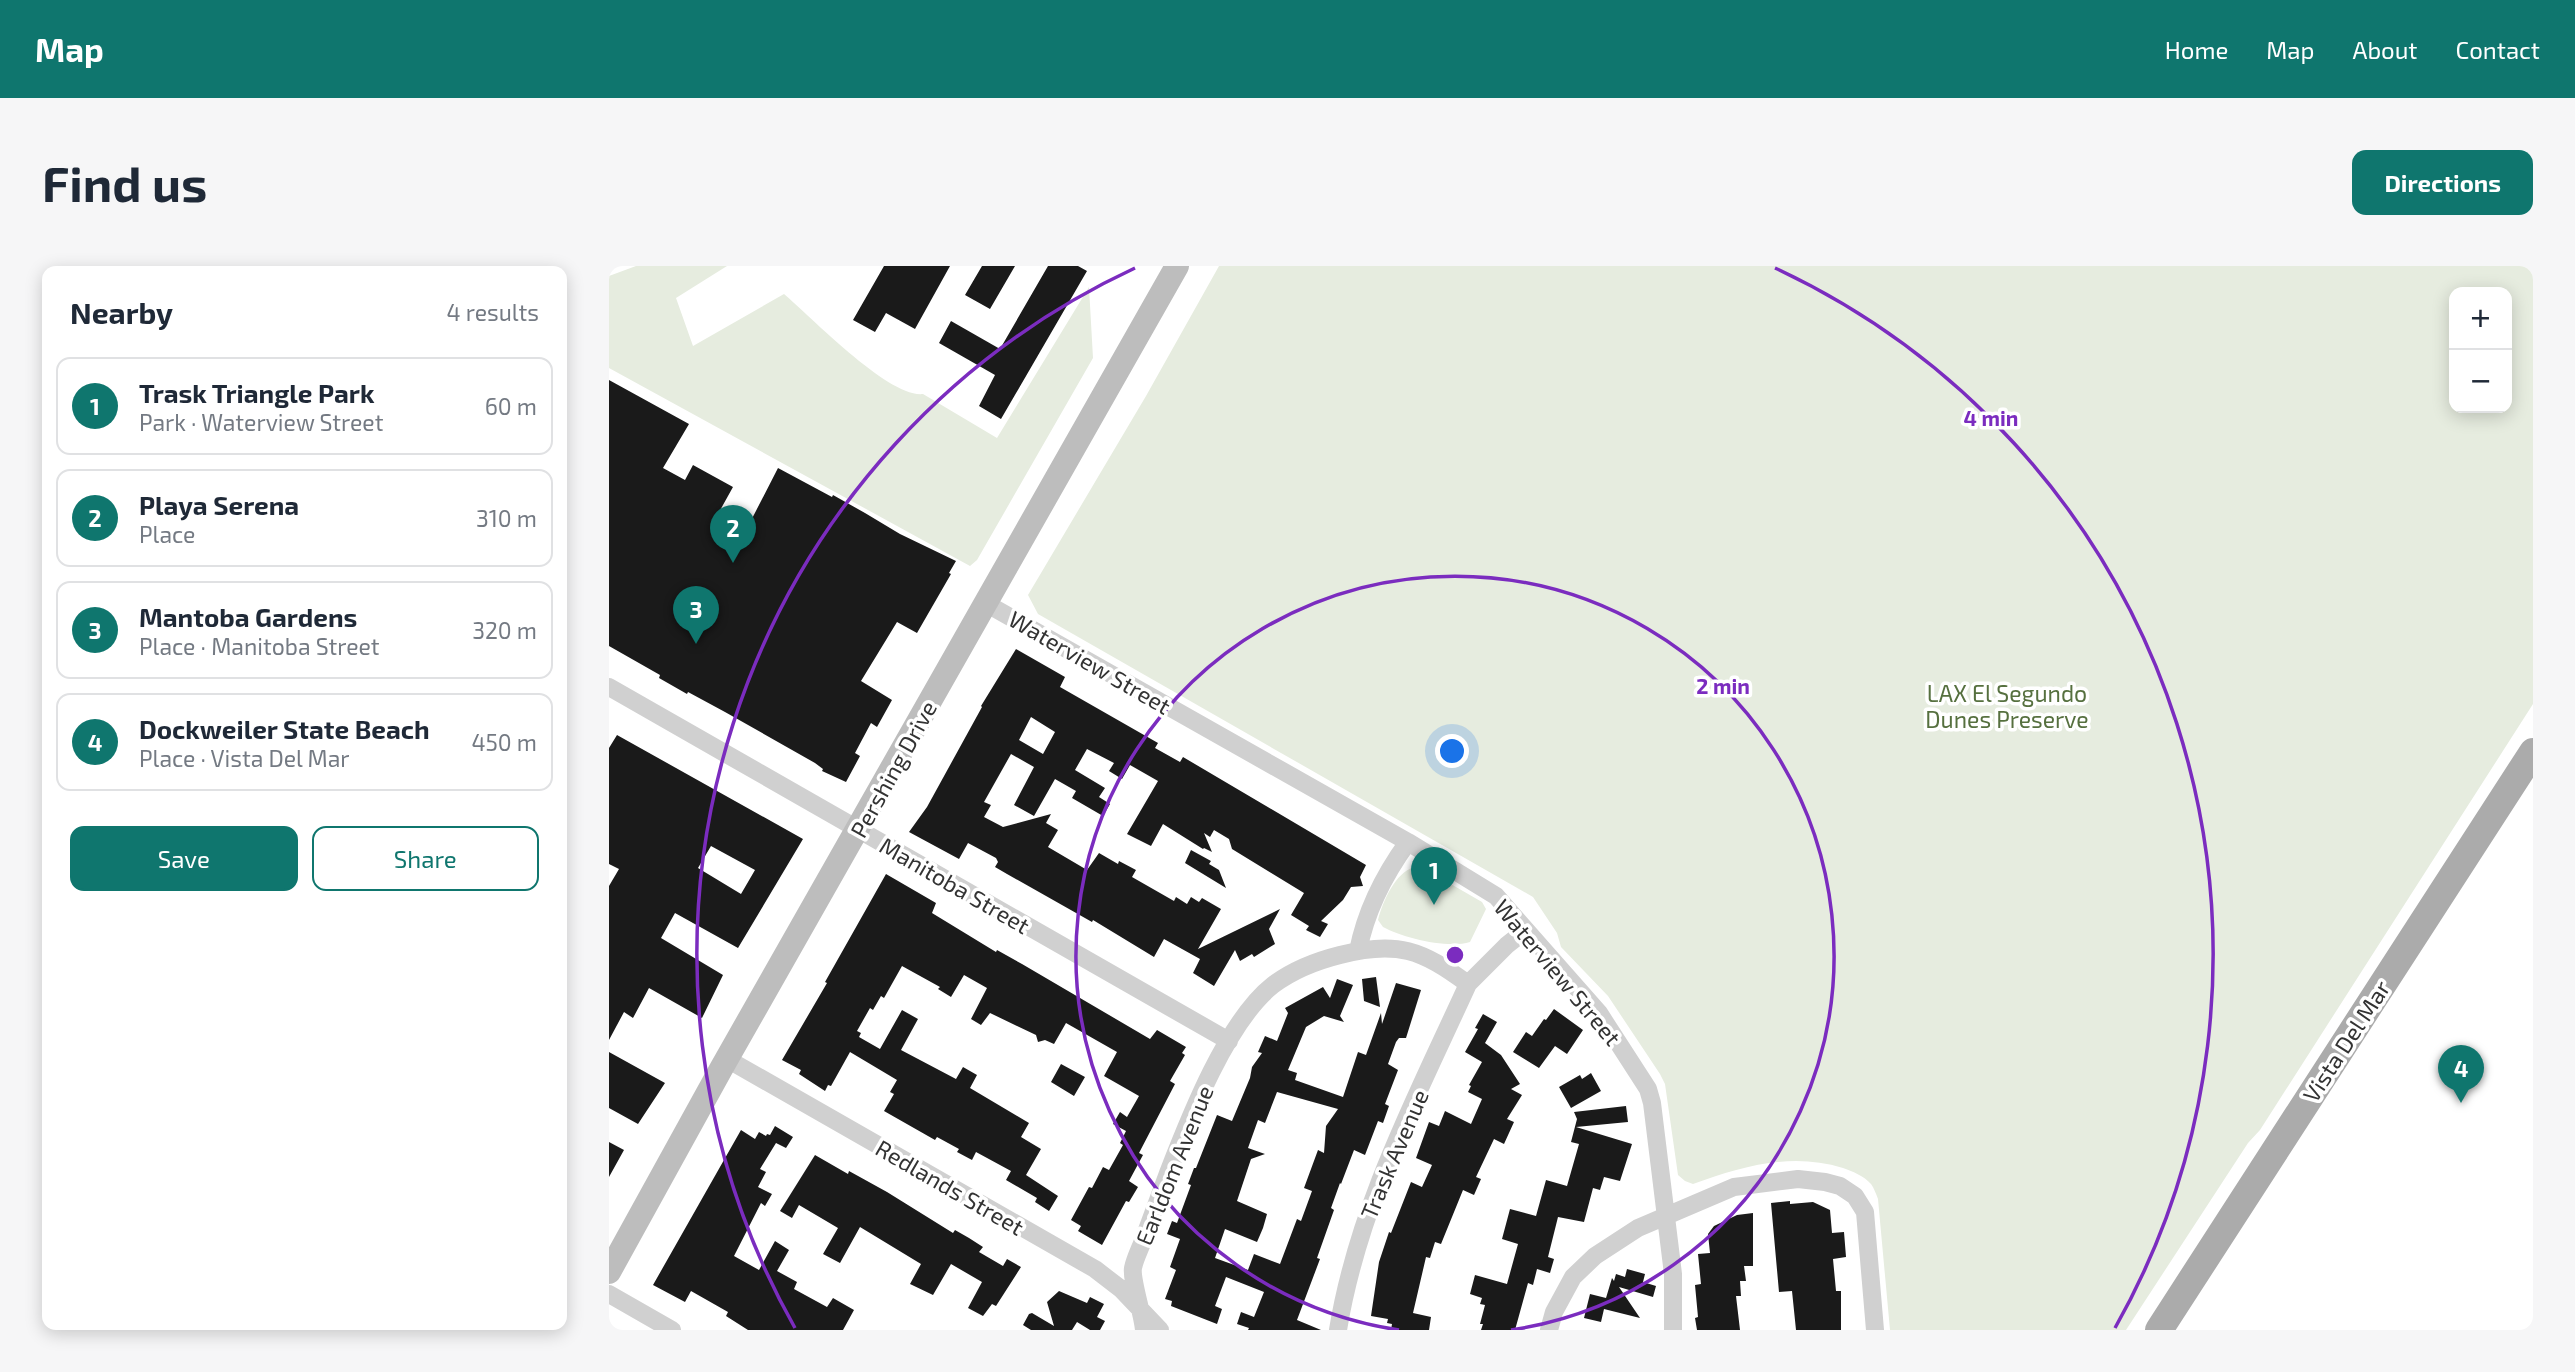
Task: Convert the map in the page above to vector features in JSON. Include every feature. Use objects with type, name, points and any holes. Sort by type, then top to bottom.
[{"type":"main road","name":"Pershing Drive","points":[[609,1272],[1177,266]]},
{"type":"main road","name":"Vista Del Mar","points":[[2159,1330],[2533,752]]},
{"type":"street","name":"Waterview Street","points":[[987,604],[1408,842],[1496,896],[1599,1013],[1648,1089],[1673,1274],[1673,1330]]},
{"type":"street","name":"Manitoba Street","points":[[609,687],[1229,1041]]},
{"type":"street","points":[[1358,951],[1369,911],[1396,858],[1408,842]]},
{"type":"street","points":[[1468,984],[1526,929]]},
{"type":"street","name":"Earldom Avenue","points":[[1143,1321],[1132,1270],[1189,1117],[1229,1041],[1254,1003],[1272,985],[1294,971],[1358,951],[1392,948],[1415,952],[1435,960],[1468,984]]},
{"type":"street","name":"Trask Avenue","points":[[1338,1330],[1357,1243],[1388,1162],[1468,984]]},
{"type":"street","name":"Redlands Street","points":[[727,1059],[1095,1269],[1121,1289],[1143,1321],[1160,1330]]},
{"type":"street","points":[[1549,1330],[1554,1312],[1573,1277],[1595,1256],[1639,1228],[1734,1187],[1798,1179],[1840,1186],[1855,1196],[1865,1212],[1875,1330]]},
{"type":"street","points":[[609,1294],[672,1330]]},
{"type":"green space","points":[[636,266],[727,266],[676,298],[693,346],[784,294],[871,370],[908,392],[923,394],[997,438],[1089,287],[1093,358],[977,560],[970,566],[609,368],[609,276]]},
{"type":"green space","name":"LAX El Segundo Dunes Preserve","points":[[1219,266],[2533,266],[2533,704],[2260,1130],[2248,1143],[2126,1330],[1890,1330],[1878,1199],[1871,1184],[1843,1168],[1805,1161],[1767,1163],[1693,1184],[1685,1181],[1678,1175],[1665,1084],[1660,1074],[1608,996],[1561,947],[1557,933],[1533,897],[1038,614],[1028,595],[1146,396]]},
{"type":"green space","points":[[1414,867],[1423,868],[1482,902],[1486,909],[1470,942],[1450,944],[1426,941],[1383,927],[1378,920],[1387,896],[1401,875]]},
{"type":"building","points":[[884,266],[950,266],[915,329],[886,313],[875,332],[853,320]]},
{"type":"building","points":[[982,266],[1015,266],[990,309],[965,295]]},
{"type":"building","points":[[1048,266],[1078,266],[1087,271],[1001,419],[979,406],[995,375],[939,343],[951,321],[1000,349]]},
{"type":"building","points":[[609,380],[689,424],[663,468],[685,480],[693,465],[733,487],[713,523],[741,540],[778,468],[956,561],[917,633],[897,622],[861,681],[892,700],[877,727],[871,723],[855,753],[860,756],[846,782],[822,771],[815,763],[725,712],[659,678],[660,675],[609,646]]},
{"type":"building","points":[[1016,649],[1065,677],[1060,687],[1158,743],[1155,748],[1180,762],[1183,757],[1366,865],[1360,877],[1363,886],[1351,887],[1343,900],[1321,921],[1328,924],[1320,937],[1306,930],[1309,926],[1291,915],[1304,893],[1232,849],[1229,839],[1214,830],[1210,837],[1204,833],[1212,852],[1163,824],[1151,846],[1127,834],[1158,781],[1130,765],[1122,779],[1109,771],[1114,763],[1087,749],[1075,770],[1105,788],[1099,797],[1110,804],[1103,816],[1072,798],[1076,791],[1055,779],[1034,816],[1014,805],[1034,767],[1011,754],[984,802],[991,805],[984,817],[1003,827],[1051,814],[1046,823],[1058,830],[1048,847],[1087,870],[1099,853],[1136,870],[1132,877],[1174,901],[1176,897],[1187,904],[1191,897],[1199,902],[1202,898],[1221,909],[1198,949],[1280,909],[1269,929],[1275,944],[1254,957],[1252,954],[1240,961],[1235,950],[1214,986],[1193,973],[1200,959],[1164,939],[1154,957],[1093,920],[1092,922],[995,867],[998,862],[996,858],[968,843],[959,859],[909,832],[927,807],[981,706]],"holes":[[[1031,717],[1055,732],[1043,754],[1019,740]]]},
{"type":"building","points":[[617,735],[803,839],[738,948],[675,913],[661,938],[723,975],[702,1018],[649,988],[633,1018],[624,1012],[609,1040],[609,886],[619,869],[609,864],[609,748]],"holes":[[[711,846],[755,870],[741,894],[698,868]]]},
{"type":"building","points":[[1191,850],[1211,861],[1209,864],[1219,870],[1226,888],[1185,863]]},
{"type":"building","points":[[886,874],[936,903],[932,913],[996,952],[997,950],[1022,964],[1150,1039],[1157,1030],[1186,1047],[1182,1053],[1185,1055],[1170,1081],[1175,1084],[1139,1153],[1143,1155],[1129,1181],[1138,1187],[1129,1202],[1126,1201],[1102,1245],[1078,1231],[1081,1226],[1071,1220],[1089,1187],[1092,1188],[1103,1167],[1109,1170],[1123,1145],[1120,1143],[1126,1131],[1113,1124],[1120,1112],[1127,1117],[1139,1096],[1104,1076],[1117,1052],[1066,1023],[1054,1044],[1045,1040],[1038,1042],[1036,1035],[990,1013],[981,1025],[971,1019],[987,988],[964,975],[951,997],[938,989],[940,987],[902,966],[884,998],[881,996],[873,1010],[870,1008],[857,1031],[861,1033],[859,1037],[880,1049],[902,1010],[918,1019],[901,1050],[956,1079],[963,1067],[977,1075],[970,1088],[1029,1123],[1021,1137],[1041,1149],[1026,1175],[1058,1196],[1049,1211],[1035,1202],[1037,1198],[1006,1180],[1011,1171],[976,1152],[972,1160],[957,1152],[959,1149],[937,1137],[935,1140],[884,1111],[894,1094],[890,1092],[897,1080],[850,1052],[831,1086],[828,1085],[825,1091],[799,1074],[801,1070],[782,1060]]},
{"type":"building","points":[[1376,977],[1380,1007],[1364,1001],[1362,979]]},
{"type":"building","points":[[1337,979],[1353,985],[1340,1016],[1344,1022],[1324,1016],[1306,1027],[1288,1070],[1297,1073],[1295,1080],[1343,1097],[1358,1052],[1366,1055],[1381,1013],[1382,1024],[1396,983],[1421,990],[1406,1038],[1399,1038],[1396,1042],[1388,1064],[1398,1070],[1385,1104],[1389,1106],[1383,1123],[1378,1121],[1365,1155],[1354,1150],[1331,1208],[1334,1210],[1317,1258],[1320,1259],[1297,1320],[1321,1330],[1248,1330],[1249,1328],[1237,1324],[1241,1312],[1254,1317],[1264,1292],[1226,1277],[1215,1306],[1222,1309],[1217,1324],[1171,1306],[1172,1301],[1165,1299],[1176,1270],[1170,1267],[1180,1239],[1167,1234],[1172,1221],[1177,1223],[1191,1185],[1188,1184],[1217,1115],[1232,1121],[1252,1067],[1262,1053],[1258,1052],[1265,1036],[1277,1041],[1288,1013],[1285,1008],[1323,987],[1330,998]],"holes":[[[1277,1092],[1338,1109],[1326,1126],[1324,1153],[1318,1150],[1304,1188],[1312,1191],[1301,1221],[1297,1219],[1280,1264],[1254,1254],[1248,1270],[1215,1258],[1225,1229],[1257,1242],[1263,1228],[1267,1214],[1237,1201],[1251,1159],[1265,1154],[1248,1148],[1258,1120],[1265,1123]]]},
{"type":"building","points":[[1554,1009],[1583,1030],[1567,1054],[1555,1046],[1539,1068],[1513,1052],[1526,1032],[1532,1036]]},
{"type":"building","points":[[1483,1014],[1497,1022],[1485,1043],[1501,1055],[1520,1084],[1511,1089],[1522,1095],[1507,1119],[1514,1122],[1504,1144],[1494,1139],[1476,1177],[1481,1179],[1474,1195],[1463,1190],[1441,1244],[1435,1242],[1430,1258],[1426,1257],[1413,1313],[1431,1317],[1429,1330],[1391,1330],[1392,1324],[1387,1323],[1388,1319],[1371,1316],[1379,1262],[1411,1182],[1422,1187],[1432,1165],[1416,1158],[1429,1122],[1439,1126],[1445,1111],[1471,1124],[1482,1099],[1468,1092],[1482,1062],[1465,1052]]},
{"type":"building","points":[[609,1052],[665,1083],[638,1124],[609,1108]]},
{"type":"building","points":[[1061,1064],[1085,1077],[1074,1096],[1051,1082]]},
{"type":"building","points":[[1591,1073],[1601,1091],[1571,1108],[1559,1087],[1580,1075],[1582,1079]]},
{"type":"building","points":[[1626,1106],[1628,1122],[1576,1127],[1632,1144],[1620,1181],[1604,1177],[1600,1190],[1593,1188],[1584,1222],[1558,1217],[1548,1257],[1554,1259],[1550,1273],[1537,1269],[1533,1285],[1528,1283],[1515,1330],[1481,1330],[1485,1305],[1480,1304],[1482,1298],[1470,1294],[1475,1275],[1507,1284],[1518,1244],[1502,1239],[1510,1209],[1536,1216],[1546,1180],[1567,1186],[1579,1144],[1571,1142],[1577,1119],[1574,1112]]},
{"type":"building","points":[[775,1126],[793,1137],[786,1148],[776,1143],[760,1169],[766,1172],[758,1187],[772,1194],[765,1206],[761,1203],[734,1256],[759,1270],[775,1241],[789,1250],[777,1271],[797,1282],[794,1289],[827,1307],[833,1298],[854,1310],[843,1330],[748,1330],[726,1316],[728,1312],[691,1291],[685,1302],[653,1285],[741,1130],[755,1139],[759,1132],[770,1135]]},
{"type":"building","points":[[609,1142],[624,1150],[609,1177]]},
{"type":"building","points":[[815,1155],[887,1192],[953,1233],[955,1230],[969,1238],[983,1247],[979,1252],[1003,1266],[1007,1259],[1021,1267],[996,1306],[992,1304],[983,1316],[968,1308],[982,1282],[951,1264],[933,1295],[910,1284],[921,1264],[860,1227],[840,1263],[823,1254],[838,1228],[799,1205],[792,1218],[780,1211]]},
{"type":"building","points":[[1790,1201],[1790,1204],[1813,1202],[1830,1210],[1832,1233],[1844,1232],[1846,1257],[1833,1259],[1836,1291],[1841,1291],[1841,1330],[1796,1330],[1792,1291],[1779,1292],[1771,1203]]},
{"type":"building","points":[[1753,1213],[1753,1266],[1744,1266],[1746,1281],[1740,1281],[1741,1296],[1736,1296],[1740,1330],[1697,1330],[1695,1285],[1701,1284],[1698,1254],[1710,1253],[1708,1234],[1714,1226],[1737,1215]]},
{"type":"building","points":[[1627,1269],[1645,1274],[1643,1282],[1656,1286],[1653,1297],[1619,1287],[1640,1318],[1604,1309],[1601,1322],[1584,1318],[1590,1294],[1606,1298],[1612,1278],[1614,1281],[1616,1274],[1625,1277]]},
{"type":"building","points":[[1059,1291],[1087,1303],[1090,1297],[1104,1304],[1097,1317],[1105,1321],[1100,1330],[1090,1330],[1077,1322],[1072,1330],[1031,1330],[1023,1325],[1032,1313],[1054,1326],[1047,1302]]},
{"type":"place","name":"Playa Serena","points":[[733,563]]},
{"type":"place","name":"Mantoba Gardens","points":[[696,644]]},
{"type":"place","name":"Trask Triangle Park","points":[[1434,905]]},
{"type":"place","name":"Dockweiler State Beach","points":[[2461,1103]]}]
